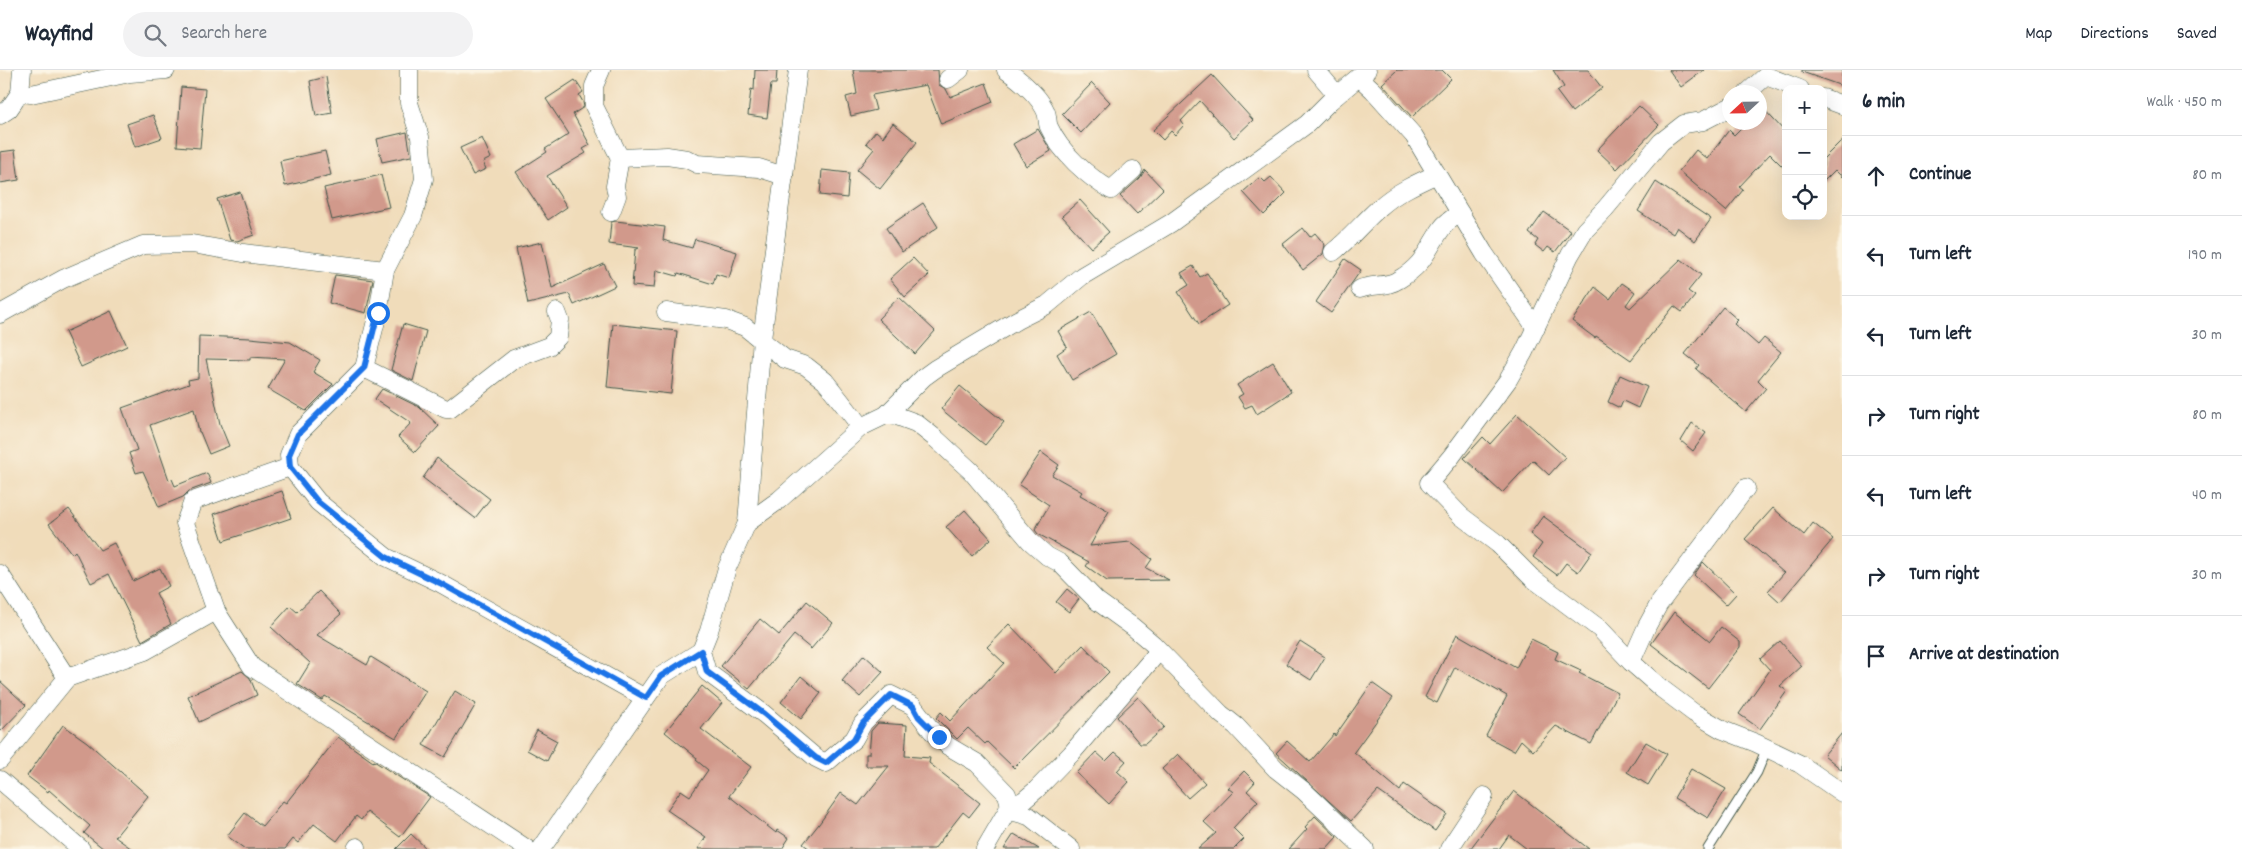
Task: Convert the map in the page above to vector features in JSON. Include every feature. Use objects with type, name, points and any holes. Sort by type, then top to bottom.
[{"type":"street","points":[[0,115],[9,109],[20,93],[22,70]]},
{"type":"street","points":[[20,93],[31,94],[130,73],[166,70]]},
{"type":"street","points":[[409,70],[409,103],[420,137],[424,166],[424,178],[413,216],[385,270],[378,313],[364,368],[298,434],[289,455],[290,467],[318,502],[386,557],[440,583],[646,698]]},
{"type":"street","points":[[602,70],[594,86],[594,106],[620,158],[615,186],[617,196],[611,212]]},
{"type":"street","points":[[541,849],[661,676],[701,651],[709,631],[727,568],[747,523],[762,339],[798,70]]},
{"type":"street","points":[[1006,70],[1035,96],[1046,111],[1049,127],[1064,150],[1075,163],[1096,180],[1111,190],[1133,170]]},
{"type":"street","points":[[1316,70],[1337,95]]},
{"type":"street","points":[[747,523],[779,500],[861,427],[886,415],[924,376],[962,351],[1047,305],[1082,276],[1171,223],[1307,124],[1362,74],[1373,90],[1414,136],[1484,253],[1536,328]]},
{"type":"street","points":[[1756,85],[1766,76],[1790,85]]},
{"type":"street","points":[[1827,99],[1842,105]]},
{"type":"street","points":[[1722,111],[1703,121],[1684,124],[1662,142],[1585,230],[1570,255],[1536,328],[1508,380],[1430,483],[1461,516],[1498,544],[1532,578],[1600,629],[1631,662],[1662,689],[1694,713],[1723,730],[1800,764],[1842,793]]},
{"type":"street","points":[[620,158],[667,156],[687,159],[697,164],[759,168],[784,176]]},
{"type":"street","points":[[1333,252],[1346,242],[1380,207],[1408,188],[1437,174]]},
{"type":"street","points":[[1360,289],[1396,282],[1415,270],[1427,256],[1443,226],[1460,213]]},
{"type":"street","points":[[0,314],[63,279],[143,245],[192,244],[243,253],[385,270]]},
{"type":"street","points":[[364,368],[446,409],[450,409],[514,359],[550,346],[558,337],[560,320],[557,312]]},
{"type":"street","points":[[666,312],[726,320],[745,327],[785,358],[806,366],[825,382],[861,427]]},
{"type":"street","points":[[886,415],[897,416],[916,423],[935,438],[971,471],[1030,542],[1047,556],[1060,563],[1097,601],[1133,627],[1220,714],[1236,726],[1276,770],[1304,792],[1365,849]]},
{"type":"street","points":[[290,467],[193,501],[184,523],[216,611],[252,667],[527,849]]},
{"type":"street","points":[[1631,662],[1646,626],[1659,604],[1746,488]]},
{"type":"street","points":[[0,574],[67,678]]},
{"type":"street","points":[[0,760],[67,678],[145,651],[216,611]]},
{"type":"street","points":[[701,651],[707,672],[764,714],[816,758],[826,763],[854,739],[863,723],[891,695],[905,701],[913,706],[932,731],[948,746],[977,763],[1007,794],[1009,808]]},
{"type":"street","points":[[986,849],[1009,808],[1023,801],[1036,790],[1071,754],[1159,651]]},
{"type":"street","points":[[0,780],[81,849]]},
{"type":"street","points":[[1449,849],[1484,796]]},
{"type":"street","points":[[1009,808],[1029,816],[1072,849]]},
{"type":"lane","points":[[1708,849],[1757,772],[1767,748]]},
{"type":"building","points":[[755,70],[777,70],[776,84],[771,84],[767,118],[748,115],[751,89],[754,90]]},
{"type":"building","points":[[853,70],[938,70],[939,85],[946,89],[950,97],[986,83],[993,102],[941,124],[926,85],[872,95],[876,110],[851,116],[846,97],[857,94]]},
{"type":"building","points":[[1397,70],[1442,70],[1451,79],[1412,117],[1382,84]]},
{"type":"building","points":[[1553,70],[1588,70],[1602,88],[1572,112],[1557,92],[1564,87]]},
{"type":"building","points":[[1669,70],[1704,70],[1681,87]]},
{"type":"building","points":[[1802,70],[1842,70],[1842,86],[1802,72]]},
{"type":"building","points":[[1212,75],[1253,120],[1234,138],[1200,101],[1181,121],[1184,125],[1175,135],[1171,131],[1163,140],[1153,130]]},
{"type":"building","points":[[326,77],[332,113],[316,116],[310,81]]},
{"type":"building","points":[[575,80],[583,92],[579,95],[584,107],[573,114],[590,145],[583,149],[586,153],[547,176],[567,207],[548,220],[516,172],[547,152],[545,149],[569,134],[546,99]]},
{"type":"building","points":[[1092,83],[1110,102],[1081,133],[1062,114]]},
{"type":"building","points":[[181,87],[205,89],[200,148],[177,146]]},
{"type":"building","points":[[1639,106],[1659,125],[1617,169],[1597,150]]},
{"type":"building","points":[[1767,113],[1782,129],[1782,166],[1770,154],[1739,187],[1743,190],[1726,211],[1679,171],[1696,150],[1707,159],[1729,130],[1734,135],[1739,130],[1767,130]]},
{"type":"building","points":[[153,115],[162,138],[135,147],[127,124]]},
{"type":"building","points":[[893,123],[917,142],[880,189],[857,170],[874,149],[866,143],[876,131],[883,137]]},
{"type":"building","points":[[1038,129],[1051,151],[1026,166],[1013,144]]},
{"type":"building","points":[[407,132],[411,156],[382,162],[377,139]]},
{"type":"building","points":[[482,138],[491,158],[483,162],[486,169],[473,175],[460,148]]},
{"type":"building","points":[[1842,140],[1842,177],[1835,170],[1827,178],[1827,155]]},
{"type":"building","points":[[15,150],[19,180],[0,183],[0,152]]},
{"type":"building","points":[[325,151],[331,175],[285,186],[280,161]]},
{"type":"building","points":[[822,170],[849,173],[847,198],[820,195]]},
{"type":"building","points":[[1145,170],[1163,189],[1137,214],[1120,196],[1140,178]]},
{"type":"building","points":[[381,175],[389,207],[332,220],[324,188]]},
{"type":"building","points":[[1260,177],[1265,182],[1271,177],[1286,193],[1264,215],[1243,192]]},
{"type":"building","points":[[1656,182],[1711,219],[1695,241],[1677,227],[1673,234],[1638,211]]},
{"type":"building","points":[[240,192],[254,235],[237,241],[230,240],[217,199]]},
{"type":"building","points":[[1080,200],[1109,232],[1091,248],[1062,216]]},
{"type":"building","points":[[923,203],[938,227],[902,252],[886,228]]},
{"type":"building","points":[[1544,212],[1571,231],[1555,252],[1548,247],[1544,252],[1535,245],[1538,240],[1529,233]]},
{"type":"building","points":[[611,222],[665,227],[663,240],[692,248],[695,239],[737,252],[729,278],[716,274],[713,284],[678,273],[677,276],[656,270],[654,288],[632,286],[635,250],[639,248],[609,244]]},
{"type":"building","points":[[1303,228],[1310,237],[1315,233],[1325,245],[1323,254],[1303,270],[1283,244]]},
{"type":"building","points":[[542,242],[552,288],[604,264],[615,286],[574,305],[569,294],[528,304],[516,248]]},
{"type":"building","points":[[913,258],[929,275],[905,297],[890,279]]},
{"type":"building","points":[[1345,259],[1361,270],[1331,313],[1316,302]]},
{"type":"building","points":[[1681,259],[1701,275],[1688,291],[1695,296],[1682,312],[1674,306],[1631,360],[1572,321],[1595,287],[1610,299],[1622,283],[1635,292],[1626,305],[1630,308]]},
{"type":"building","points":[[1193,266],[1200,277],[1207,273],[1228,305],[1199,324],[1178,292],[1189,285],[1181,273]]},
{"type":"building","points":[[335,275],[373,280],[366,313],[329,303]]},
{"type":"building","points":[[899,297],[935,331],[915,354],[878,319]]},
{"type":"building","points":[[1723,307],[1738,320],[1734,324],[1758,345],[1764,338],[1781,352],[1758,380],[1766,388],[1746,412],[1696,369],[1699,365],[1685,354]]},
{"type":"building","points":[[111,311],[127,346],[81,367],[65,332]]},
{"type":"building","points":[[1091,312],[1116,354],[1072,380],[1057,354],[1067,347],[1058,331]]},
{"type":"building","points":[[403,324],[426,331],[413,381],[391,370]]},
{"type":"building","points":[[613,324],[677,331],[671,394],[607,387]]},
{"type":"building","points":[[199,336],[290,342],[320,360],[313,372],[333,384],[306,411],[268,389],[285,359],[250,357],[250,360],[206,359],[220,424],[229,446],[209,454],[199,432],[194,409],[150,425],[169,480],[172,479],[175,486],[207,473],[211,483],[189,491],[183,497],[159,507],[143,471],[136,473],[129,453],[137,450],[122,408],[189,384],[188,380],[198,378]]},
{"type":"building","points":[[1273,362],[1291,392],[1257,414],[1252,405],[1245,408],[1238,397],[1243,394],[1237,385]]},
{"type":"building","points":[[1620,375],[1647,387],[1638,408],[1623,401],[1620,408],[1608,402]]},
{"type":"building","points":[[960,386],[1004,422],[985,445],[941,409]]},
{"type":"building","points":[[382,389],[419,407],[439,426],[415,452],[398,437],[411,423],[375,399]]},
{"type":"building","points":[[1517,414],[1565,457],[1549,475],[1533,460],[1502,493],[1464,458],[1483,437],[1490,444]]},
{"type":"building","points":[[1692,423],[1706,433],[1693,451],[1681,441]]},
{"type":"building","points":[[1041,452],[1059,465],[1052,475],[1082,492],[1080,495],[1109,511],[1090,546],[1130,542],[1152,559],[1146,568],[1169,580],[1107,581],[1086,566],[1089,562],[1038,534],[1035,530],[1049,505],[1019,485]]},
{"type":"building","points":[[437,458],[490,499],[475,518],[423,478]]},
{"type":"building","points":[[282,491],[291,518],[223,541],[214,514]]},
{"type":"building","points":[[1773,508],[1804,535],[1813,523],[1833,539],[1780,602],[1768,591],[1784,573],[1745,539]]},
{"type":"building","points":[[69,509],[100,550],[114,543],[133,581],[160,568],[169,586],[156,593],[171,624],[142,641],[109,574],[91,583],[75,551],[72,554],[49,524]]},
{"type":"building","points":[[965,510],[991,539],[972,556],[946,527]]},
{"type":"building","points":[[1543,516],[1592,552],[1578,572],[1566,563],[1557,575],[1533,557],[1542,544],[1530,534]]},
{"type":"building","points":[[1703,562],[1736,594],[1726,605],[1694,575]]},
{"type":"building","points":[[1067,589],[1079,599],[1069,612],[1056,602]]},
{"type":"building","points":[[319,591],[341,614],[317,635],[367,665],[371,657],[426,691],[396,738],[325,696],[322,700],[297,684],[310,663],[271,627],[290,606],[297,612]]},
{"type":"building","points":[[807,601],[833,623],[811,649],[794,635],[749,689],[721,666],[760,619],[779,635]]},
{"type":"building","points":[[1674,612],[1710,641],[1721,627],[1740,642],[1740,647],[1708,688],[1651,644]]},
{"type":"building","points":[[1009,624],[1056,673],[1083,645],[1109,672],[1014,768],[987,742],[985,744],[968,728],[957,739],[936,718],[941,712],[950,721],[1004,663],[987,647]]},
{"type":"building","points":[[1457,634],[1516,668],[1531,639],[1558,652],[1555,659],[1581,671],[1579,673],[1618,693],[1591,744],[1556,726],[1533,751],[1521,740],[1514,751],[1486,736],[1507,696],[1455,667],[1437,703],[1425,697]]},
{"type":"building","points":[[1300,641],[1325,657],[1311,680],[1286,664]]},
{"type":"building","points":[[1780,641],[1802,666],[1780,686],[1787,691],[1760,729],[1739,714],[1770,670],[1760,659]]},
{"type":"building","points":[[864,655],[883,672],[860,697],[842,681]]},
{"type":"building","points":[[242,671],[250,678],[257,695],[199,722],[188,696]]},
{"type":"building","points":[[801,676],[821,693],[801,719],[781,702]]},
{"type":"building","points":[[0,681],[26,705],[0,732]]},
{"type":"building","points":[[1372,683],[1393,698],[1354,752],[1400,791],[1404,784],[1447,814],[1435,831],[1378,791],[1351,821],[1276,753],[1287,741],[1310,762],[1334,734],[1335,736]]},
{"type":"building","points":[[702,686],[722,703],[701,729],[751,767],[729,796],[776,833],[777,830],[789,838],[782,849],[698,849],[706,837],[667,810],[681,790],[690,796],[708,770],[696,760],[697,758],[665,732]]},
{"type":"building","points":[[455,691],[476,704],[445,757],[423,745]]},
{"type":"building","points":[[1138,697],[1164,727],[1145,744],[1140,744],[1117,717]]},
{"type":"building","points":[[878,723],[907,725],[905,756],[930,758],[929,763],[980,803],[969,817],[963,812],[934,849],[810,849],[803,844],[841,793],[858,805],[889,766],[866,766],[866,754],[869,754],[871,731]]},
{"type":"building","points":[[63,725],[87,742],[148,796],[115,837],[132,849],[104,849],[84,833],[90,826],[49,790],[48,792],[27,776]]},
{"type":"building","points":[[537,730],[557,741],[547,761],[527,750]]},
{"type":"building","points":[[1842,733],[1842,770],[1824,755]]},
{"type":"building","points":[[338,737],[373,762],[430,797],[400,837],[367,812],[361,820],[356,816],[337,841],[314,824],[298,843],[293,839],[285,849],[245,849],[227,836],[245,813],[262,826],[283,801],[286,803]]},
{"type":"building","points":[[1646,742],[1667,754],[1648,785],[1627,772]]},
{"type":"building","points":[[1096,752],[1106,761],[1115,752],[1126,761],[1117,771],[1129,782],[1109,804],[1076,773]]},
{"type":"building","points":[[1178,754],[1205,783],[1188,798],[1162,769]]},
{"type":"building","points":[[1691,769],[1726,789],[1708,818],[1674,798]]},
{"type":"building","points":[[1244,771],[1255,782],[1247,791],[1258,801],[1233,828],[1244,839],[1234,849],[1198,849],[1216,833],[1204,822],[1233,792],[1228,788]]},
{"type":"building","points":[[1514,791],[1589,849],[1527,849],[1509,835],[1499,849],[1470,849]]},
{"type":"building","points":[[1315,816],[1337,837],[1326,849],[1289,849],[1307,829],[1305,827]]},
{"type":"building","points":[[411,834],[427,849],[396,849]]},
{"type":"building","points":[[1014,834],[1039,849],[1004,849]]},
{"type":"route","points":[[378,313],[364,368],[298,434],[289,455],[290,467],[318,502],[386,557],[440,583],[646,698],[661,676],[701,651],[707,672],[764,714],[816,758],[826,763],[840,753],[854,739],[863,723],[891,695],[913,706],[919,717],[939,737]]}]
